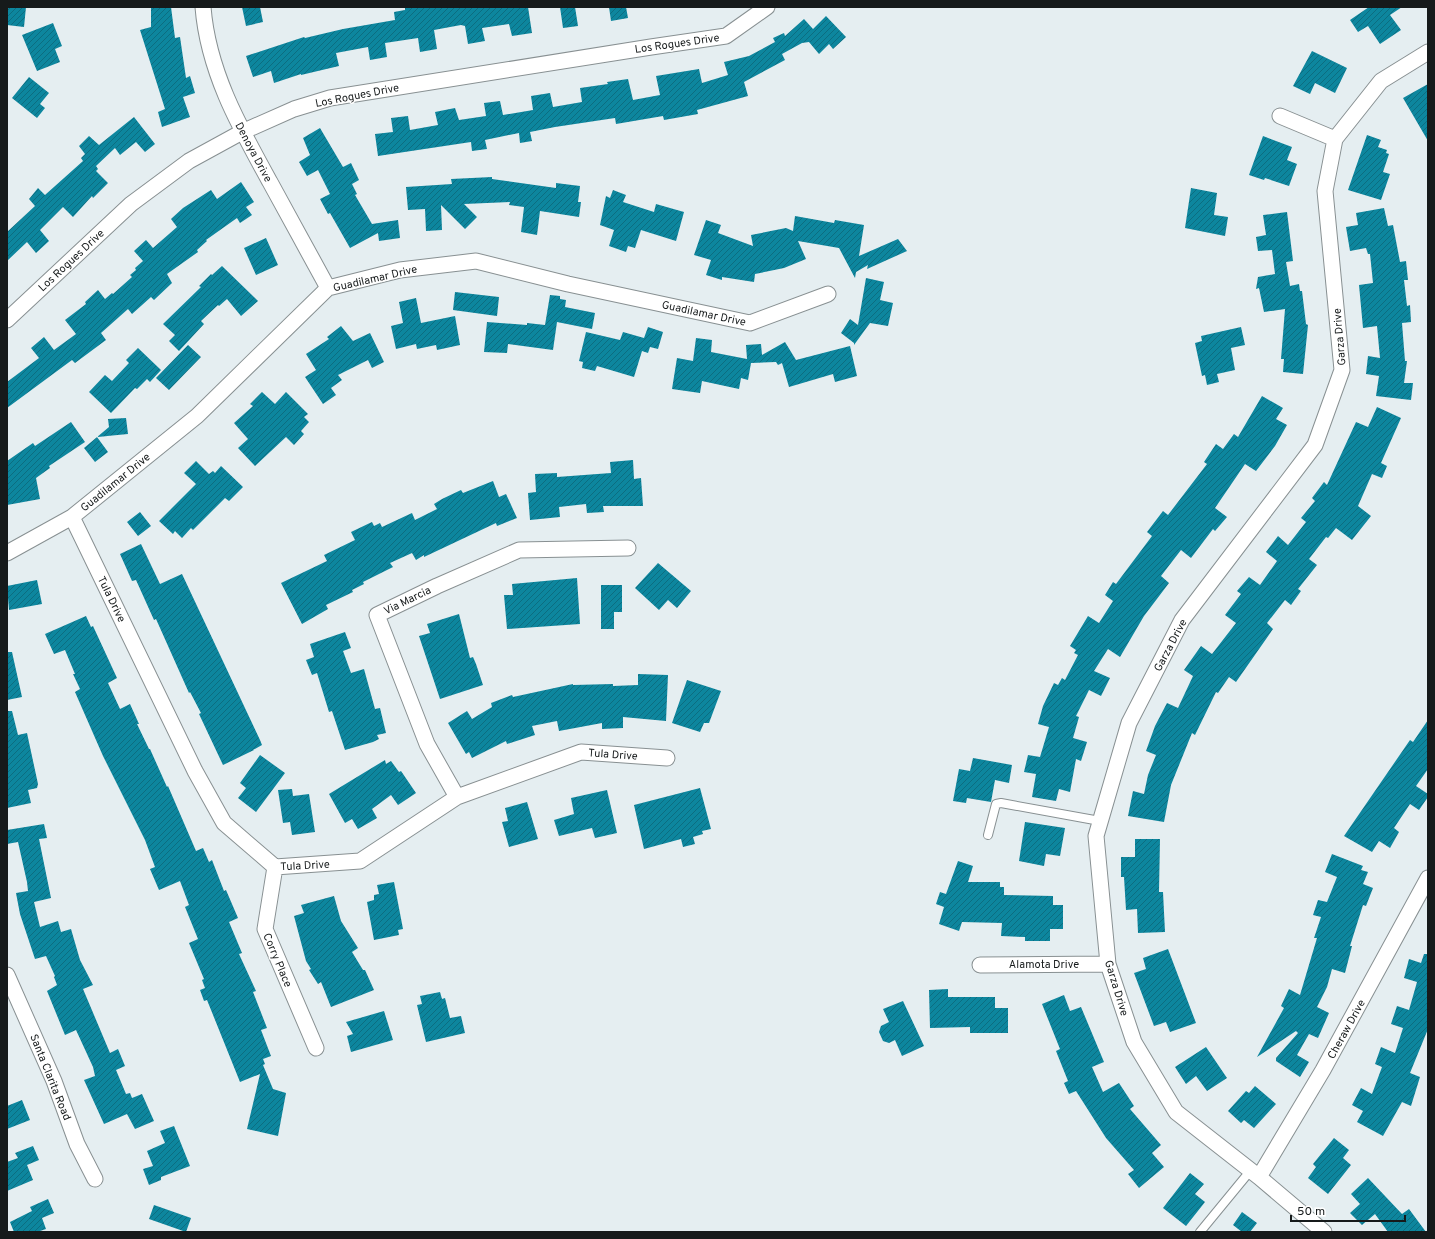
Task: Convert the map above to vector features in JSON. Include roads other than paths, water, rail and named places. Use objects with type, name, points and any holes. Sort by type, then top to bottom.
[{"type":"street","name":"Denoya Drive","points":[[203,7],[205,30],[215,71],[242,132],[328,288]]},
{"type":"street","name":"Los Rogues Drive","points":[[7,320],[131,204],[189,161],[242,132],[294,109],[330,98],[726,36],[767,7]]},
{"type":"street","name":"Garza Drive","points":[[1324,1232],[1255,1174],[1176,1112],[1134,1042],[1108,964],[1096,836],[1129,723],[1182,620],[1314,445],[1342,370],[1325,191],[1335,139],[1381,81],[1428,52]]},
{"type":"street","points":[[1280,116],[1335,139]]},
{"type":"street","name":"Guadilamar Drive","points":[[7,554],[72,517],[197,416],[328,288],[400,270],[476,261],[568,284],[750,323],[828,294]]},
{"type":"street","name":"Tula Drive","points":[[72,517],[195,771],[224,823],[276,867],[360,861],[457,797],[581,752],[667,758]]},
{"type":"street","name":"Via Marcia","points":[[457,797],[427,744],[378,615],[437,586],[519,550],[628,548]]},
{"type":"street","name":"Corry Place","points":[[276,867],[264,930],[316,1048]]},
{"type":"street","name":"Cheraw Drive","points":[[1255,1174],[1323,1070],[1428,878]]},
{"type":"street","name":"Alamota Drive","points":[[980,965],[1108,964]]},
{"type":"street","name":"Santa Clarita Road","points":[[7,975],[54,1081],[77,1144],[95,1178]]},
{"type":"lane","points":[[988,835],[996,804],[1001,802],[1100,821]]},
{"type":"lane","points":[[1200,1232],[1255,1174]]}]
